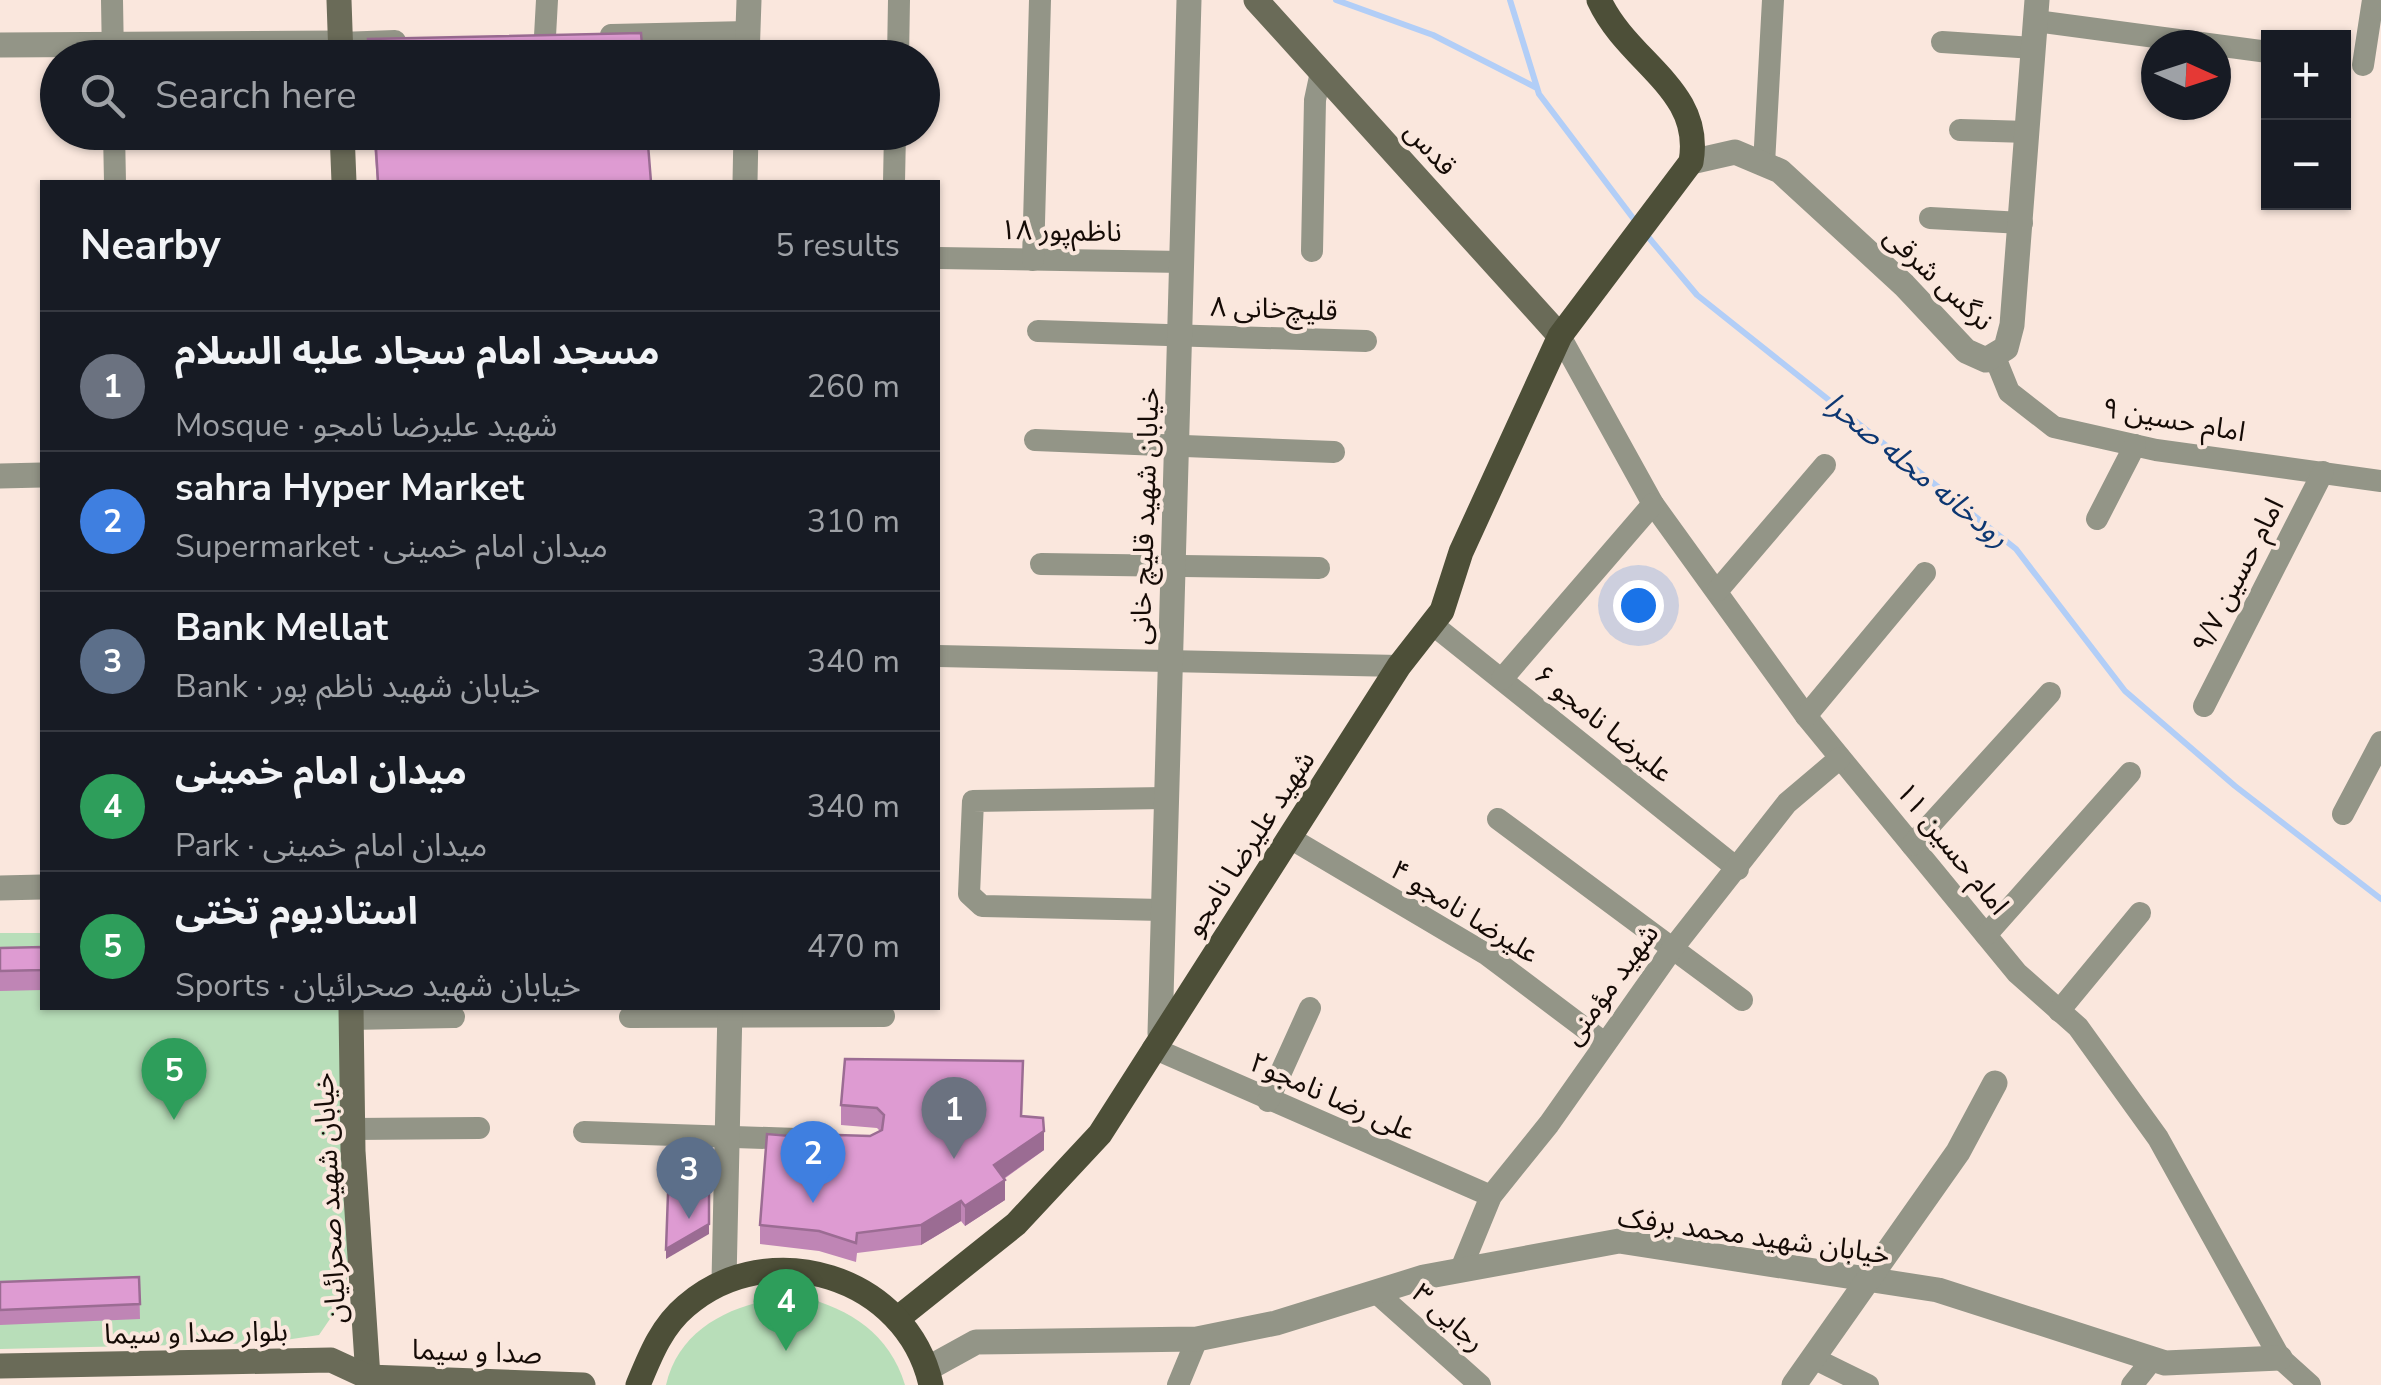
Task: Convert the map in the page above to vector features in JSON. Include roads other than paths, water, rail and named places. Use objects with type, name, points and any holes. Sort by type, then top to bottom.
[{"type":"main road","points":[[339,0],[340,40]]},
{"type":"main road","name":"قدس","points":[[1256,0],[1560,336]]},
{"type":"main road","points":[[1599,0],[1686,106],[1696,134],[1691,162]]},
{"type":"main road","points":[[343,150],[344,180]]},
{"type":"main road","name":"شهید علیرضا نامجو","points":[[898,1318],[1016,1224],[1100,1134],[1399,666],[1432,624],[1560,336],[1691,162]]},
{"type":"main road","name":"خیابان شهید صحرائیان","points":[[351,1013],[362,1382]]},
{"type":"main road","points":[[638,1385],[655,1343],[685,1307],[724,1281],[770,1269],[817,1272],[861,1288],[898,1318],[929,1377]]},
{"type":"main road","name":"بلوار صدا و سیما","points":[[0,1366],[331,1360],[362,1382]]},
{"type":"main road","name":"صدا و سیما","points":[[362,1382],[582,1385]]},
{"type":"street","points":[[112,0],[113,40]]},
{"type":"street","points":[[547,0],[554,36],[640,40]]},
{"type":"street","points":[[748,40],[749,0]]},
{"type":"street","points":[[898,40],[899,0]]},
{"type":"street","points":[[1033,260],[1040,0]]},
{"type":"street","name":"خیابان شهید قلیچ خانی","points":[[1157,1040],[1190,0]]},
{"type":"street","points":[[1764,164],[1772,0]]},
{"type":"street","points":[[2363,65],[2373,0]]},
{"type":"street","points":[[2037,10],[2261,51]]},
{"type":"street","name":"نرگس شرقی","points":[[1691,162],[1735,152],[1780,171],[1966,351],[1986,360],[2006,348],[2012,325],[2037,10]]},
{"type":"street","points":[[1942,42],[2034,48]]},
{"type":"street","points":[[0,46],[40,48]]},
{"type":"street","points":[[1312,251],[1315,100],[1321,72]]},
{"type":"street","points":[[1960,130],[2028,132]]},
{"type":"street","points":[[114,150],[115,180]]},
{"type":"street","points":[[745,180],[746,150]]},
{"type":"street","points":[[894,180],[895,150]]},
{"type":"street","points":[[1930,218],[2022,223]]},
{"type":"street","name":"ناظم‌پور ۱۸","points":[[940,258],[1184,262]]},
{"type":"street","name":"قلیچ‌خانی ۸","points":[[1038,331],[1366,340]]},
{"type":"street","name":"امام حسین ۱۱","points":[[1560,336],[1653,504],[1840,758],[2018,973],[2078,1027],[2158,1138],[2280,1358],[2310,1385]]},
{"type":"street","name":"امام حسین ۹","points":[[1994,355],[2009,392],[2054,427],[2136,445],[2381,481]]},
{"type":"street","points":[[1035,440],[1334,452]]},
{"type":"street","points":[[2097,519],[2136,445]]},
{"type":"street","points":[[1718,590],[1824,465]]},
{"type":"street","name":"امام حسین ۹/۷","points":[[2204,706],[2324,472]]},
{"type":"street","points":[[0,476],[40,475]]},
{"type":"street","points":[[1502,679],[1653,504]]},
{"type":"street","points":[[1041,564],[1320,568]]},
{"type":"street","points":[[1806,716],[1926,573]]},
{"type":"street","name":"علیرضا نامجو ۶","points":[[1432,624],[1738,869]]},
{"type":"street","points":[[940,656],[1399,666]]},
{"type":"street","points":[[1912,845],[2050,693]]},
{"type":"street","points":[[2343,814],[2381,742]]},
{"type":"street","name":"شهید مؤمنی","points":[[1461,1269],[1491,1196],[1549,1124],[1603,1042],[1787,803],[1840,758]]},
{"type":"street","points":[[1986,935],[2130,773]]},
{"type":"street","points":[[1162,910],[982,906],[969,894],[973,801],[1165,798]]},
{"type":"street","points":[[1498,820],[1742,1000]]},
{"type":"street","name":"علیرضا نامجو ۴","points":[[1290,838],[1486,954],[1603,1042]]},
{"type":"street","points":[[0,888],[40,887]]},
{"type":"street","points":[[2060,1011],[2140,913]]},
{"type":"street","points":[[1268,1101],[1310,1008]]},
{"type":"street","points":[[630,1018],[730,1012],[884,1016]]},
{"type":"street","points":[[724,1281],[730,1012]]},
{"type":"street","points":[[351,1013],[454,1018]]},
{"type":"street","name":"علی رضا نامجو۲","points":[[1157,1040],[1268,1101],[1491,1196]]},
{"type":"street","points":[[1794,1385],[1958,1152],[1995,1084]]},
{"type":"street","points":[[353,1129],[479,1128]]},
{"type":"street","points":[[584,1132],[817,1140]]},
{"type":"street","name":"خیابان شهید محمد برفک","points":[[929,1377],[976,1342],[1197,1338],[1276,1324],[1461,1269],[1619,1241],[1866,1282],[1938,1290],[2165,1363],[2280,1358]]},
{"type":"street","name":"رجایی ۳","points":[[1378,1294],[1480,1385]]},
{"type":"street","points":[[1178,1385],[1197,1338]]},
{"type":"street","points":[[1813,1358],[1868,1385]]},
{"type":"street","points":[[2132,1385],[2152,1360]]},
{"type":"waterway","points":[[1336,0],[1433,35],[1535,87]]},
{"type":"waterway","name":"رودخانه محله صحرا","points":[[1510,0],[1539,94],[1636,222]]},
{"type":"waterway","name":"رودخانه محله صحرا","points":[[1644,232],[1697,295],[2016,549],[2125,691],[2235,786],[2381,899]]},
{"type":"place","name":"استادیوم تختی","points":[[174,1120]]},
{"type":"place","name":"مسجد امام سجاد علیه السلام","points":[[954,1159]]},
{"type":"place","name":"sahra Hyper Market","points":[[813,1203]]},
{"type":"place","name":"Bank Mellat","points":[[689,1219]]},
{"type":"place","name":"میدان امام خمینی","points":[[786,1351]]}]
